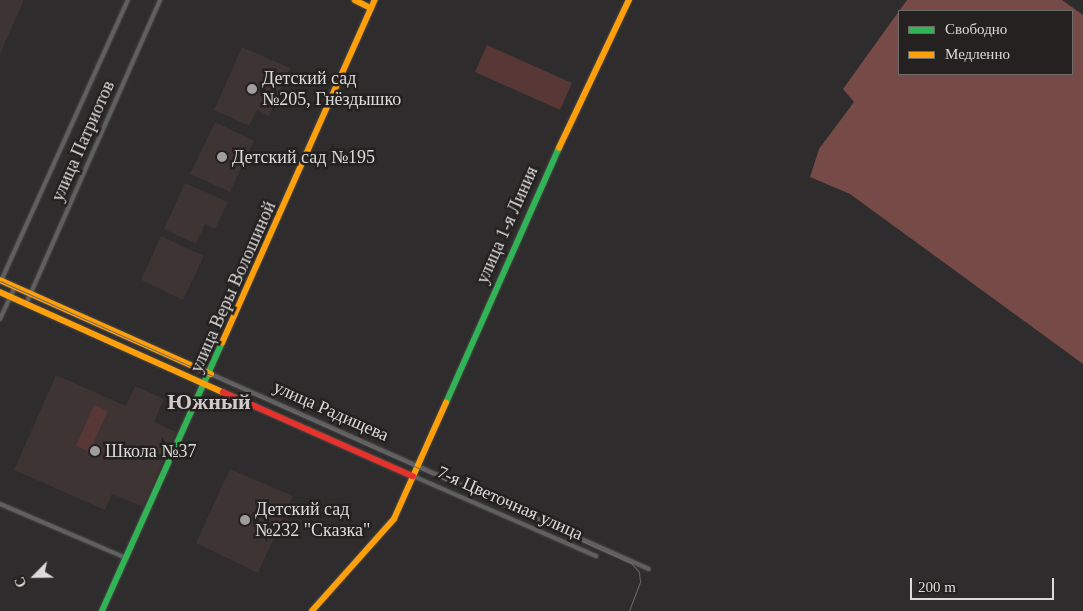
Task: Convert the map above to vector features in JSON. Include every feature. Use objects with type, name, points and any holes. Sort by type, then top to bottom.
[{"type":"street","name":"улица Патриотов","points":[[0,281],[128,0]]},
{"type":"street","name":"улица Патриотов","points":[[26,304],[160,0]]},
{"type":"street","points":[[355,0],[371,8]]},
{"type":"street","name":"улица Веры Волошиной","points":[[102,611],[211,374],[375,0]]},
{"type":"street","name":"улица 1-я Линия","points":[[413,476],[574,113],[629,0]]},
{"type":"street","name":"улица Радищева","points":[[0,281],[649,569]]},
{"type":"street","points":[[0,319],[15,287]]},
{"type":"street","name":"улица Радищева","points":[[0,292],[413,476]]},
{"type":"street","points":[[312,611],[394,519],[413,476]]},
{"type":"street","name":"7-я Цветочная улица","points":[[413,476],[596,556]]},
{"type":"street","points":[[0,504],[126,558]]},
{"type":"shaded area","points":[[0,0],[24,0],[0,54]]},
{"type":"shaded area","points":[[907,0],[1062,0],[1083,15],[1083,364],[850,194],[810,177],[819,149],[854,102],[843,89],[898,12],[898,75],[1073,75],[1073,10],[900,10]]},
{"type":"shaded area","points":[[487,45],[572,83],[560,110],[475,72]]},
{"type":"shaded area","name":"Детский сад №205, Гнёздышко","points":[[242,47],[290,68],[269,116],[257,110],[249,126],[214,110]]},
{"type":"shaded area","name":"Детский сад №195","points":[[215,122],[254,141],[230,192],[190,174]]},
{"type":"shaded area","points":[[185,183],[228,202],[215,229],[205,224],[196,244],[164,229]]},
{"type":"shaded area","points":[[161,236],[204,256],[183,300],[141,280]]},
{"type":"shaded area","name":"Школа №37","points":[[56,375],[126,406],[135,386],[164,399],[154,422],[176,432],[143,507],[112,494],[105,510],[14,470]]},
{"type":"shaded area","points":[[94,405],[108,411],[89,452],[76,446]]},
{"type":"shaded area","name":"Детский сад №232 \"Сказка\"","points":[[230,469],[293,496],[258,573],[196,543]]},
{"type":"tram line","points":[[0,281],[631,563],[639,572],[640,582],[629,611]]},
{"type":"traffic: fast","points":[[446,403],[559,148]]},
{"type":"traffic: fast","points":[[102,611],[222,343]]},
{"type":"traffic: slow","points":[[355,0],[371,8]]},
{"type":"traffic: slow","points":[[222,343],[375,0]]},
{"type":"traffic: slow","points":[[559,148],[629,0]]},
{"type":"traffic: slow","points":[[0,280],[211,374]]},
{"type":"traffic: slow","points":[[0,292],[223,392]]},
{"type":"traffic: slow","points":[[312,611],[394,519],[446,403]]},
{"type":"traffic: jam","points":[[223,392],[413,476]]},
{"type":"place","name":"Детский сад №205, Гнёздышко","points":[[252,89]]},
{"type":"place","name":"Детский сад №195","points":[[222,157]]},
{"type":"place","name":"Школа №37","points":[[95,451]]},
{"type":"place","name":"Детский сад №232 \"Сказка\"","points":[[245,520]]},
{"type":"district","name":"Южный","points":[[209,402]]}]
